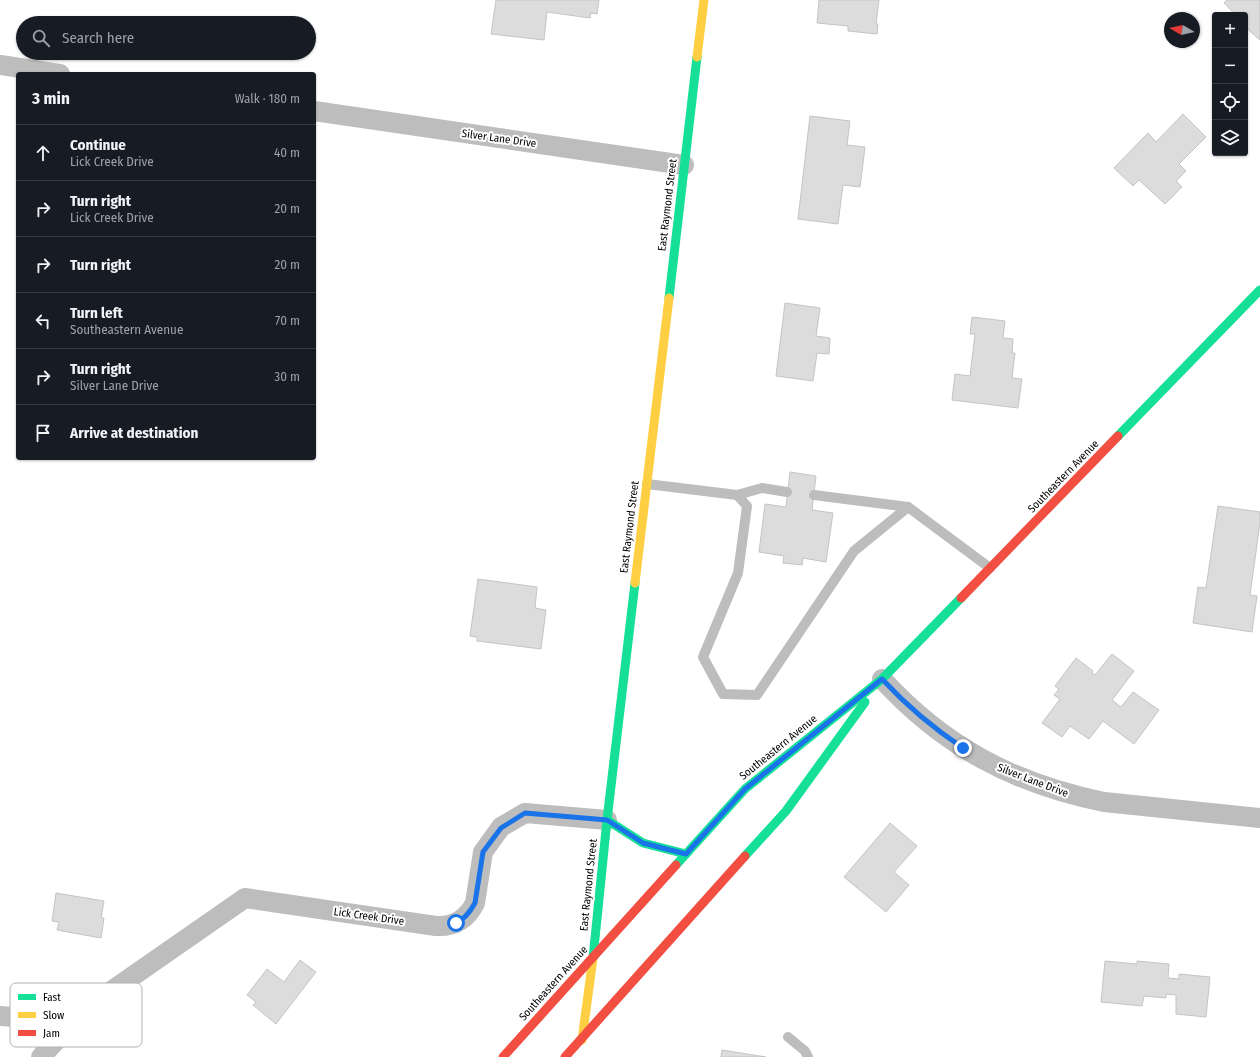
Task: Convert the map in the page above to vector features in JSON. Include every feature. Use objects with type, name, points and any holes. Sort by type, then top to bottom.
[{"type":"main road","name":"East Raymond Street","points":[[579,1057],[592,958],[704,0]]},
{"type":"main road","name":"Southeastern Avenue","points":[[503,1057],[745,789],[882,679],[1260,290]]},
{"type":"main road","name":"Southeastern Avenue","points":[[565,1057],[786,811],[882,679]]},
{"type":"main road","points":[[607,820],[643,843],[686,854]]},
{"type":"street","points":[[0,65],[47,72]]},
{"type":"street","name":"Silver Lane Drive","points":[[316,111],[684,165]]},
{"type":"street","name":"Silver Lane Drive","points":[[882,679],[915,712],[972,754],[1004,770],[1047,788],[1104,802],[1260,818]]},
{"type":"street","name":"Lick Creek Drive","points":[[123,983],[245,898],[436,926],[450,926],[462,920],[472,910],[475,903],[483,852],[501,828],[525,813],[607,820]]},
{"type":"street","name":"Lick Creek Drive","points":[[0,1016],[10,1016]]},
{"type":"street","name":"Lick Creek Drive","points":[[41,1057],[50,1047]]},
{"type":"lane","points":[[647,484],[737,495],[762,488],[788,492]]},
{"type":"lane","points":[[737,495],[747,506],[738,573],[703,657],[724,694],[757,695],[854,551],[908,507]]},
{"type":"lane","points":[[814,495],[908,507],[990,568]]},
{"type":"lane","points":[[788,1037],[805,1051],[808,1057]]},
{"type":"building","points":[[496,0],[599,0],[597,14],[591,13],[590,18],[547,12],[544,40],[491,34]]},
{"type":"building","points":[[819,0],[879,0],[876,24],[878,24],[877,34],[848,31],[848,26],[817,23]]},
{"type":"building","points":[[1227,0],[1260,0],[1260,40],[1248,30],[1248,12],[1233,12],[1224,3]]},
{"type":"building","points":[[1183,114],[1206,137],[1179,164],[1186,171],[1176,181],[1182,187],[1165,204],[1139,180],[1133,186],[1114,168],[1148,133],[1156,142]]},
{"type":"building","points":[[810,116],[850,121],[847,145],[865,147],[860,187],[843,185],[838,224],[798,219]]},
{"type":"building","points":[[785,303],[820,308],[816,336],[830,338],[829,354],[817,353],[813,381],[776,376]]},
{"type":"building","points":[[972,317],[1005,321],[1003,338],[1013,339],[1012,353],[1015,353],[1012,378],[1022,379],[1018,408],[952,400],[955,374],[970,376],[975,334],[970,334]]},
{"type":"building","points":[[790,472],[816,476],[812,510],[833,513],[826,562],[803,558],[802,565],[783,563],[784,556],[759,552],[765,504],[786,507]]},
{"type":"building","points":[[1218,506],[1260,512],[1260,523],[1250,595],[1257,596],[1252,632],[1193,623],[1198,587],[1206,588]]},
{"type":"building","points":[[478,579],[537,587],[535,608],[546,610],[541,649],[477,641],[477,637],[470,636]]},
{"type":"building","points":[[1112,654],[1134,671],[1112,700],[1121,707],[1133,692],[1159,710],[1134,744],[1103,721],[1089,739],[1070,726],[1062,737],[1042,723],[1060,699],[1054,695],[1059,689],[1055,686],[1076,658],[1093,671],[1092,673],[1095,675]]},
{"type":"building","points":[[890,823],[917,846],[894,872],[909,885],[886,912],[844,877]]},
{"type":"building","points":[[56,893],[104,901],[101,918],[104,918],[101,938],[57,930],[59,922],[52,921]]},
{"type":"building","points":[[300,960],[316,972],[276,1024],[253,1005],[256,1002],[247,995],[267,969],[284,982]]},
{"type":"building","points":[[1105,961],[1137,964],[1137,961],[1169,964],[1168,978],[1179,979],[1179,974],[1210,977],[1206,1017],[1176,1014],[1176,995],[1166,994],[1166,998],[1144,996],[1142,1006],[1101,1002]]},
{"type":"building","points":[[722,1050],[766,1057],[721,1057]]},
{"type":"traffic: fast","points":[[669,298],[697,57]]},
{"type":"traffic: fast","points":[[1118,436],[1260,290]]},
{"type":"traffic: fast","points":[[593,958],[607,820],[635,583]]},
{"type":"traffic: fast","points":[[676,865],[745,789],[882,679],[961,598]]},
{"type":"traffic: fast","points":[[745,856],[786,811],[865,702]]},
{"type":"traffic: fast","points":[[607,820],[643,843],[686,854]]},
{"type":"traffic: slow","points":[[697,57],[704,0]]},
{"type":"traffic: slow","points":[[635,583],[669,298]]},
{"type":"traffic: slow","points":[[582,1040],[593,958]]},
{"type":"traffic: jam","points":[[961,598],[1118,436]]},
{"type":"traffic: jam","points":[[565,1057],[745,856]]},
{"type":"traffic: jam","points":[[503,1057],[676,865]]},
{"type":"route","points":[[456,923],[462,920],[472,910],[475,903],[483,852],[501,828],[525,813],[607,820],[643,843],[686,854],[745,789],[882,679],[915,712],[963,748]]}]
